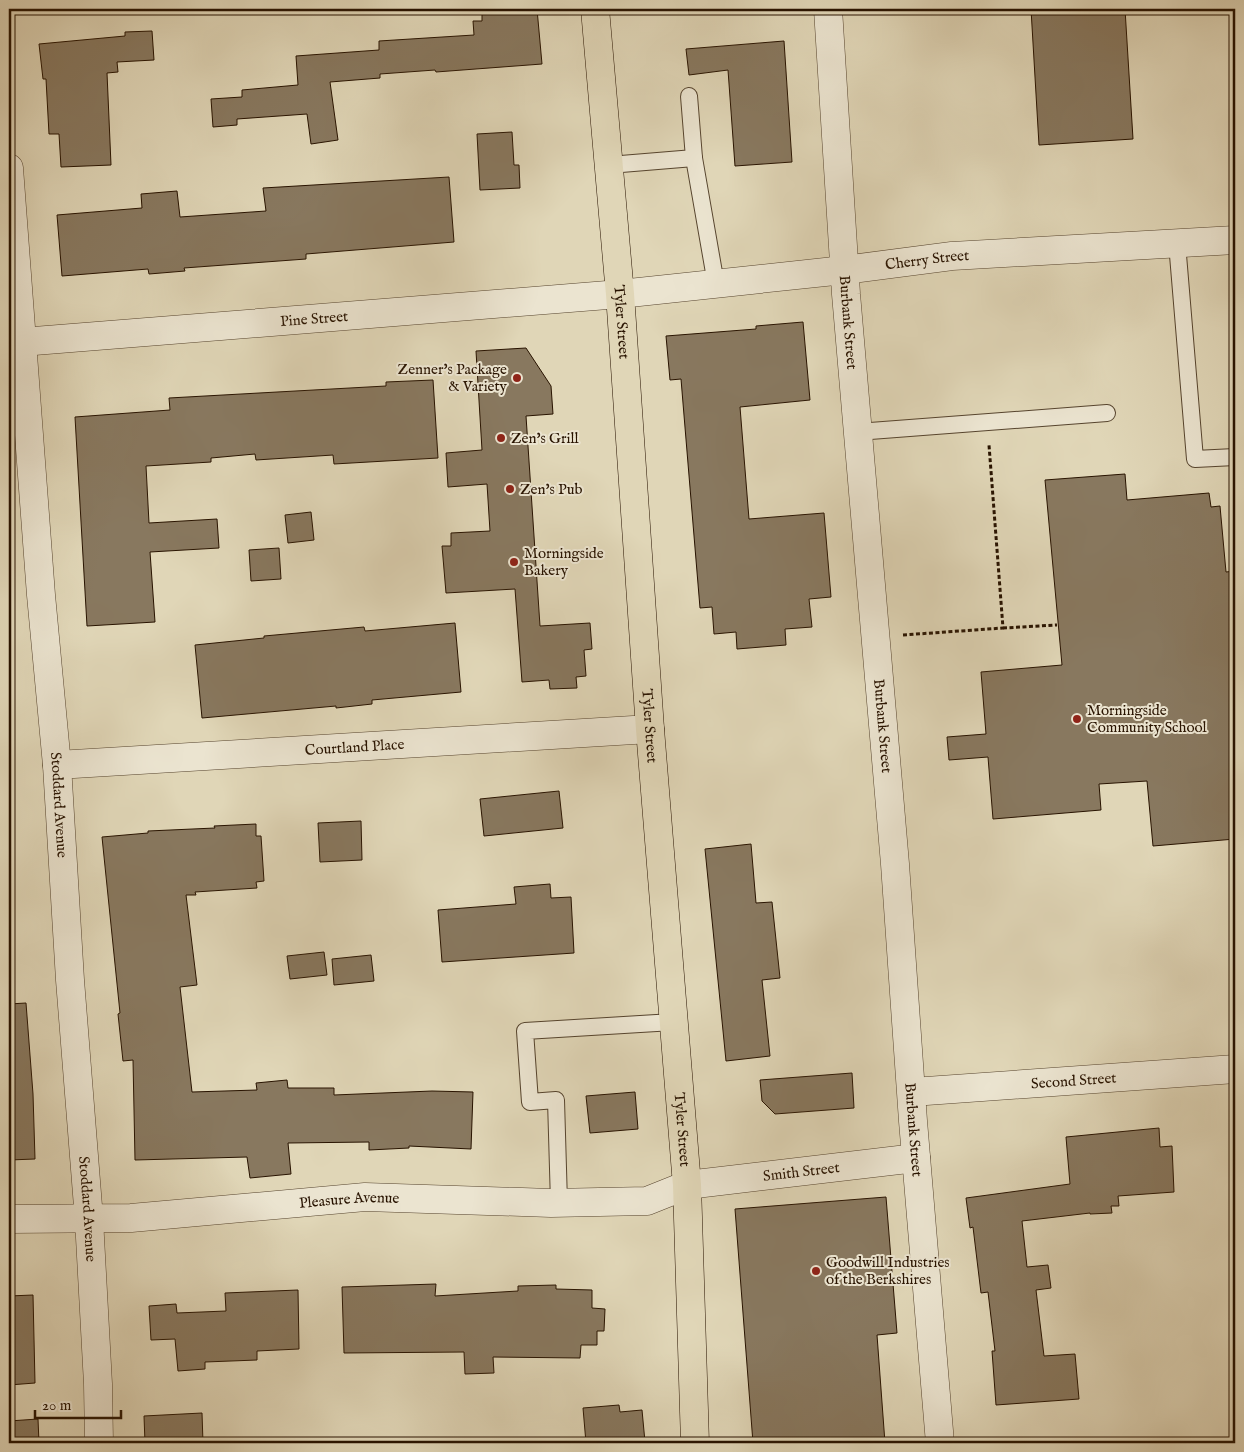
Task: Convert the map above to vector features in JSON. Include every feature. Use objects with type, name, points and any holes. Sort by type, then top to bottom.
[{"type":"main road","name":"Tyler Street","points":[[595,9],[620,294],[650,728],[687,1185],[695,1443]]},
{"type":"street","name":"Burbank Street","points":[[828,9],[844,270],[895,864],[916,1158],[940,1443]]},
{"type":"street","name":"Stoddard Avenue","points":[[9,168],[15,343],[58,765],[70,980],[89,1219],[98,1384],[99,1443]]},
{"type":"street","name":"Cherry Street","points":[[620,294],[844,270],[952,256],[1235,240]]},
{"type":"street","name":"Pine Street","points":[[15,343],[620,294]]},
{"type":"street","name":"Courtland Place","points":[[58,765],[650,728]]},
{"type":"street","name":"Second Street","points":[[912,1092],[1235,1069]]},
{"type":"street","name":"Smith Street","points":[[687,1185],[916,1158]]},
{"type":"street","name":"Pleasure Avenue","points":[[9,1219],[131,1218],[366,1197],[559,1203],[646,1201],[687,1185]]},
{"type":"lane","points":[[689,96],[694,158],[716,284]]},
{"type":"lane","points":[[609,166],[694,158]]},
{"type":"lane","points":[[1178,243],[1195,459],[1235,456]]},
{"type":"lane","points":[[857,432],[1107,413]]},
{"type":"lane","points":[[559,1203],[556,1100],[530,1102],[525,1031],[673,1022]]},
{"type":"path","points":[[988,422],[1003,628]]},
{"type":"path","points":[[901,635],[1057,625]]},
{"type":"building","points":[[537,9],[542,64],[380,74],[380,78],[330,82],[338,140],[311,144],[307,114],[237,119],[237,125],[213,127],[211,99],[242,97],[242,90],[298,85],[296,56],[379,50],[379,41],[474,35],[473,21],[482,21],[482,11]]},
{"type":"building","points":[[1031,9],[1125,9],[1133,139],[1039,145]]},
{"type":"building","points":[[152,31],[154,60],[117,62],[118,72],[107,73],[111,165],[61,167],[59,134],[49,134],[46,79],[43,79],[39,44],[125,36],[125,32]]},
{"type":"building","points":[[784,41],[792,162],[735,166],[728,70],[689,75],[686,49]]},
{"type":"building","points":[[512,132],[514,165],[519,165],[520,188],[480,190],[477,134]]},
{"type":"building","points":[[449,177],[454,242],[306,254],[306,259],[184,268],[185,271],[149,274],[148,269],[62,276],[57,215],[142,208],[141,194],[177,191],[180,217],[266,211],[263,188]]},
{"type":"building","points":[[803,322],[810,400],[740,407],[749,519],[824,513],[831,597],[809,599],[812,627],[785,629],[786,645],[737,649],[736,632],[714,634],[712,607],[700,608],[681,379],[670,380],[666,336],[756,329],[756,326]]},
{"type":"building","points":[[526,348],[551,386],[553,414],[526,416],[540,626],[590,623],[592,649],[584,650],[586,676],[576,677],[577,688],[550,689],[549,680],[522,682],[515,589],[446,593],[442,546],[451,546],[451,533],[490,531],[487,484],[448,487],[446,453],[482,450],[476,351]]},
{"type":"building","points":[[433,380],[438,458],[334,464],[333,455],[256,460],[255,454],[211,458],[211,462],[146,466],[149,523],[217,519],[219,548],[150,552],[155,622],[87,626],[75,417],[170,410],[169,398],[386,386],[386,382]]},
{"type":"building","points":[[1125,474],[1127,500],[1209,493],[1211,507],[1220,506],[1226,572],[1235,571],[1235,839],[1153,846],[1147,781],[1099,784],[1101,810],[993,819],[988,757],[949,760],[947,737],[986,734],[981,672],[1062,665],[1045,480]]},
{"type":"building","points":[[311,512],[314,540],[288,543],[285,515]]},
{"type":"building","points":[[279,548],[281,579],[251,581],[249,550]]},
{"type":"building","points":[[455,623],[461,692],[372,700],[372,704],[336,708],[336,706],[202,718],[195,645],[264,638],[264,636],[364,627],[365,631]]},
{"type":"building","points":[[559,791],[563,828],[484,836],[480,799]]},
{"type":"building","points":[[361,821],[362,860],[320,862],[318,823]]},
{"type":"building","points":[[256,824],[256,836],[261,836],[264,881],[256,882],[257,888],[195,892],[196,895],[186,895],[197,985],[180,987],[192,1092],[257,1090],[256,1083],[287,1080],[288,1088],[334,1088],[334,1095],[432,1091],[473,1092],[471,1149],[409,1146],[409,1148],[369,1150],[369,1142],[288,1143],[291,1174],[250,1178],[247,1157],[135,1160],[133,1060],[123,1061],[102,837],[148,833],[148,831]]},
{"type":"building","points":[[751,844],[756,903],[772,902],[780,978],[762,980],[770,1056],[726,1061],[705,849]]},
{"type":"building","points":[[550,884],[551,898],[571,897],[574,953],[442,962],[438,910],[516,904],[514,887]]},
{"type":"building","points":[[324,952],[327,975],[290,979],[287,956]]},
{"type":"building","points":[[371,955],[374,981],[334,985],[332,959]]},
{"type":"building","points":[[26,1003],[33,1094],[35,1159],[9,1160],[9,1004]]},
{"type":"building","points":[[852,1073],[854,1108],[775,1114],[762,1101],[760,1080]]},
{"type":"building","points":[[635,1092],[638,1129],[590,1133],[586,1096]]},
{"type":"building","points":[[1159,1128],[1160,1147],[1172,1146],[1174,1192],[1118,1196],[1119,1206],[1111,1206],[1112,1213],[1090,1213],[1022,1221],[1027,1267],[1048,1265],[1051,1288],[1036,1290],[1044,1356],[1075,1354],[1079,1399],[996,1405],[992,1351],[995,1351],[988,1292],[981,1293],[973,1227],[970,1228],[966,1198],[1070,1184],[1066,1137]]},
{"type":"building","name":"Goodwill Industries of the Berkshires","points":[[886,1197],[897,1333],[877,1335],[885,1443],[753,1443],[735,1209]]},
{"type":"building","points":[[436,1284],[435,1296],[518,1291],[518,1286],[556,1285],[556,1289],[592,1290],[592,1308],[605,1309],[604,1331],[597,1331],[597,1345],[581,1345],[580,1358],[493,1357],[494,1373],[465,1374],[464,1352],[344,1353],[342,1287]]},
{"type":"building","points":[[298,1290],[299,1349],[257,1351],[257,1360],[205,1362],[205,1369],[178,1371],[175,1339],[151,1340],[149,1306],[176,1304],[177,1313],[226,1311],[225,1293]]},
{"type":"building","points":[[33,1295],[35,1383],[9,1385],[9,1296]]},
{"type":"building","points":[[619,1405],[620,1412],[642,1410],[645,1442],[586,1443],[583,1408]]},
{"type":"building","points":[[202,1413],[203,1443],[145,1443],[144,1416]]},
{"type":"building","points":[[38,1419],[39,1443],[9,1443],[9,1421]]},
{"type":"place","name":"Zenner's Package & Variety","points":[[517,378]]},
{"type":"place","name":"Zen's Grill","points":[[501,438]]},
{"type":"place","name":"Zen's Pub","points":[[510,489]]},
{"type":"place","name":"Morningside Bakery","points":[[514,562]]},
{"type":"place","name":"Morningside Community School","points":[[1077,719]]},
{"type":"place","name":"Goodwill Industries of the Berkshires","points":[[816,1271]]}]
